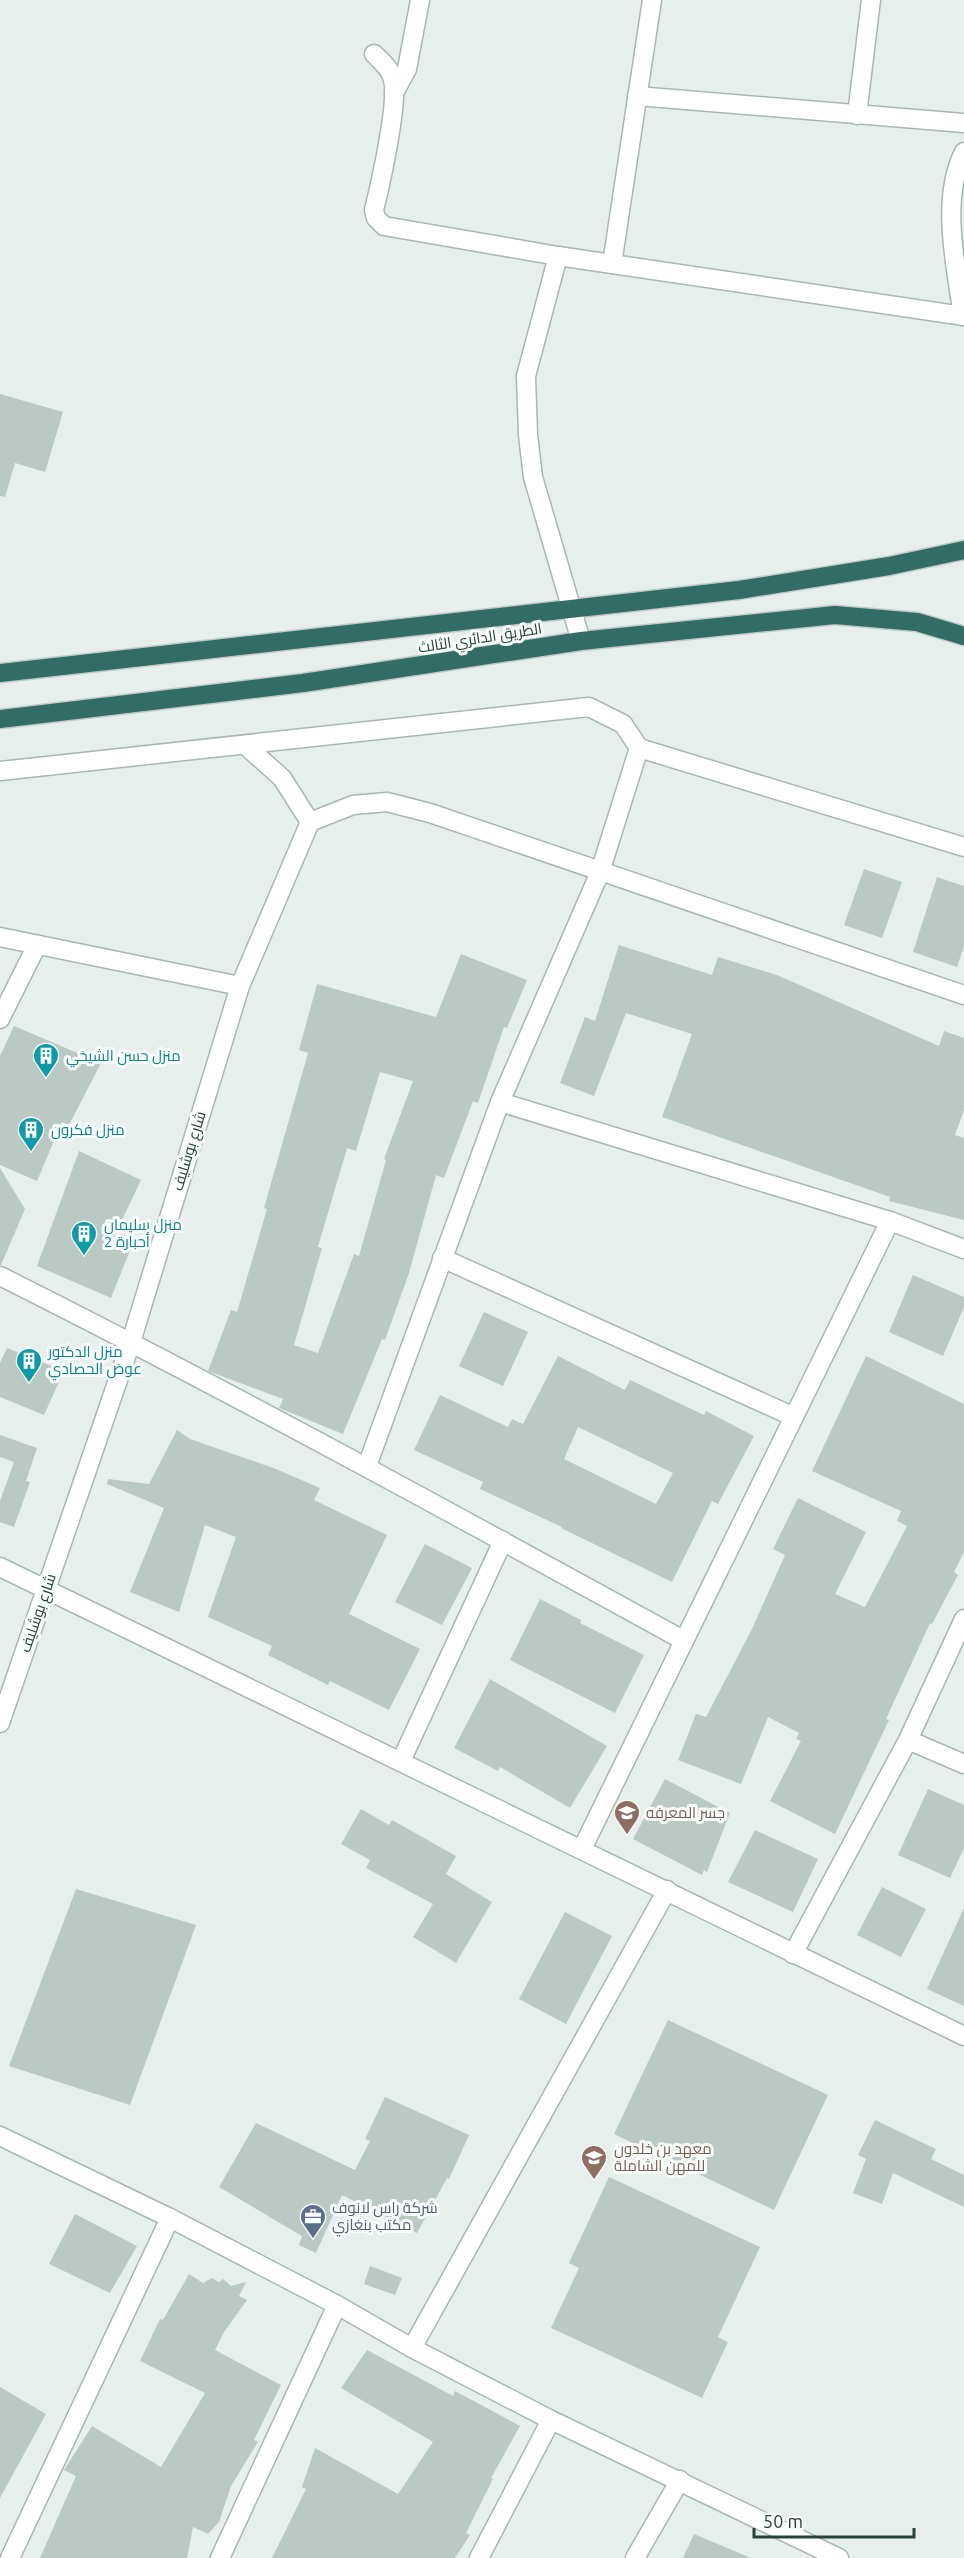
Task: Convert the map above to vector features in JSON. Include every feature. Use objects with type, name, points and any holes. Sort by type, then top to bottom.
[{"type":"highway","name":"الطريق الدائري الثالث","points":[[0,673],[739,590],[889,566],[964,550]]},
{"type":"highway","name":"الطريق الدائري الثالث","points":[[0,719],[303,683],[581,641],[835,615],[917,622],[964,636]]},
{"type":"street","points":[[394,93],[407,69],[420,0]]},
{"type":"street","points":[[612,264],[652,0]]},
{"type":"street","points":[[857,115],[871,0]]},
{"type":"street","points":[[374,54],[390,71],[394,82],[374,210],[380,223],[398,230],[963,316],[951,225],[952,195],[964,152]]},
{"type":"street","points":[[637,96],[964,123]]},
{"type":"street","points":[[558,256],[526,376],[528,435],[533,477],[581,641]]},
{"type":"street","points":[[0,771],[589,707],[623,724],[639,748],[964,847]]},
{"type":"street","points":[[245,745],[282,778],[309,822],[353,805],[387,802],[430,813],[964,995]]},
{"type":"street","points":[[367,1466],[500,1102],[600,872],[639,748]]},
{"type":"street","name":"شارع بوشليف","points":[[0,1724],[131,1342],[240,986],[309,822]]},
{"type":"street","points":[[0,937],[240,986]]},
{"type":"street","points":[[0,1019],[37,945]]},
{"type":"street","points":[[500,1102],[890,1221],[964,1249]]},
{"type":"street","points":[[582,1849],[792,1416],[890,1221]]},
{"type":"street","points":[[442,1258],[792,1416]]},
{"type":"street","points":[[0,1276],[367,1466],[683,1640]]},
{"type":"street","points":[[401,1761],[503,1541]]},
{"type":"street","points":[[0,1567],[964,2036]]},
{"type":"street","points":[[793,1954],[908,1740],[964,1619]]},
{"type":"street","points":[[908,1740],[964,1764]]},
{"type":"street","points":[[412,2348],[667,1890]]},
{"type":"street","points":[[0,2136],[170,2218],[550,2420],[680,2480],[839,2558]]},
{"type":"street","points":[[10,2558],[170,2218]]},
{"type":"street","points":[[220,2558],[337,2305]]},
{"type":"street","points":[[479,2558],[550,2420]]},
{"type":"street","points":[[635,2558],[680,2480]]},
{"type":"building","points":[[0,394],[63,412],[45,472],[15,463],[5,497],[0,496]]},
{"type":"building","points":[[864,869],[902,882],[882,938],[844,925]]},
{"type":"building","points":[[937,877],[964,886],[964,946],[957,967],[913,952]]},
{"type":"building","points":[[619,945],[712,975],[718,957],[777,975],[939,1046],[944,1031],[964,1038],[964,1110],[955,1135],[964,1138],[964,1220],[889,1201],[890,1197],[662,1117],[692,1034],[626,1013],[594,1096],[560,1083],[585,1017],[595,1021]]},
{"type":"building","points":[[461,954],[527,980],[507,1028],[504,1027],[478,1103],[473,1101],[444,1178],[436,1175],[409,1273],[385,1340],[382,1339],[343,1434],[279,1408],[283,1399],[208,1371],[231,1310],[237,1312],[267,1209],[264,1208],[308,1053],[299,1050],[317,984],[436,1017]],"holes":[[[380,1072],[413,1081],[384,1159],[386,1160],[359,1256],[354,1254],[318,1353],[294,1345],[322,1248],[318,1247],[347,1148],[356,1151]]]},
{"type":"building","name":"منزل حسن الشيخي","points":[[14,1026],[101,1063],[69,1125],[62,1122],[37,1181],[0,1165],[0,1056]]},
{"type":"building","points":[[79,1151],[141,1180],[112,1241],[131,1248],[111,1298],[37,1266]]},
{"type":"building","points":[[0,1168],[25,1209],[1,1265],[0,1265]]},
{"type":"building","points":[[913,1275],[964,1297],[964,1307],[943,1356],[889,1332]]},
{"type":"building","points":[[484,1312],[528,1332],[503,1386],[459,1366]]},
{"type":"building","name":"منزل الدكتور عوض الحصادي","points":[[7,1348],[64,1371],[44,1415],[0,1397],[0,1363]]},
{"type":"building","points":[[558,1356],[625,1390],[630,1380],[704,1415],[706,1411],[754,1436],[718,1504],[712,1501],[672,1582],[480,1489],[483,1482],[414,1450],[440,1395],[508,1427],[512,1419],[523,1424]],"holes":[[[578,1427],[673,1473],[656,1504],[564,1459]]]},
{"type":"building","points":[[866,1356],[964,1404],[964,1552],[954,1572],[958,1575],[932,1624],[930,1623],[886,1719],[889,1720],[835,1834],[770,1801],[801,1741],[796,1739],[799,1733],[768,1717],[741,1784],[678,1760],[696,1714],[706,1717],[752,1629],[785,1555],[773,1549],[798,1498],[866,1532],[835,1594],[865,1607],[907,1526],[897,1521],[901,1511],[812,1471]]},
{"type":"building","points":[[177,1430],[190,1439],[276,1469],[320,1488],[314,1500],[387,1535],[349,1614],[420,1649],[389,1710],[330,1681],[328,1685],[268,1655],[272,1646],[208,1617],[236,1537],[205,1525],[179,1612],[130,1592],[164,1508],[107,1484],[108,1479],[149,1484]]},
{"type":"building","points":[[0,1435],[37,1448],[26,1481],[30,1482],[14,1527],[0,1522],[0,1501],[14,1462],[0,1457]]},
{"type":"building","points":[[425,1544],[472,1568],[442,1625],[395,1602]]},
{"type":"building","points":[[540,1599],[581,1620],[580,1623],[644,1655],[615,1713],[510,1660]]},
{"type":"building","points":[[490,1679],[607,1746],[570,1808],[500,1767],[498,1771],[454,1748]]},
{"type":"building","points":[[665,1779],[730,1813],[707,1872],[704,1870],[702,1875],[633,1839]]},
{"type":"building","points":[[928,1789],[964,1805],[964,1848],[950,1878],[898,1855]]},
{"type":"building","points":[[361,1809],[389,1825],[392,1820],[456,1856],[446,1874],[492,1902],[456,1963],[413,1937],[433,1904],[366,1868],[370,1860],[341,1844]]},
{"type":"building","points":[[755,1830],[818,1859],[793,1912],[728,1882]]},
{"type":"building","points":[[882,1887],[926,1909],[901,1957],[857,1935]]},
{"type":"building","points":[[76,1889],[196,1925],[130,2105],[9,2066]]},
{"type":"building","points":[[964,1908],[964,2006],[927,1989]]},
{"type":"building","points":[[565,1912],[612,1936],[566,2024],[519,1999]]},
{"type":"building","points":[[668,2020],[828,2095],[774,2210],[614,2134]]},
{"type":"building","points":[[385,2097],[469,2135],[449,2179],[447,2178],[417,2233],[342,2195],[316,2253],[299,2245],[302,2236],[219,2187],[256,2123],[355,2170],[370,2141],[365,2139]]},
{"type":"building","points":[[875,2120],[936,2149],[931,2159],[964,2175],[964,2207],[893,2173],[882,2204],[853,2193],[866,2159],[858,2155]]},
{"type":"building","points":[[609,2177],[760,2247],[718,2337],[728,2342],[702,2398],[551,2328],[579,2268],[569,2263]]},
{"type":"building","points":[[75,2214],[137,2246],[110,2293],[49,2264]]},
{"type":"building","points":[[370,2266],[402,2278],[395,2295],[364,2284]]},
{"type":"building","points":[[189,2274],[203,2283],[212,2278],[219,2282],[223,2279],[231,2286],[246,2282],[239,2296],[247,2300],[224,2332],[215,2350],[281,2385],[254,2440],[258,2442],[231,2486],[219,2522],[208,2534],[193,2527],[187,2558],[40,2558],[76,2476],[64,2470],[92,2426],[161,2467],[205,2393],[140,2361],[160,2319],[163,2320]]},
{"type":"building","points":[[367,2350],[453,2396],[455,2391],[520,2426],[491,2478],[493,2479],[466,2533],[470,2535],[455,2558],[272,2558],[306,2489],[302,2487],[315,2448],[398,2494],[433,2442],[341,2388]]},
{"type":"building","points":[[0,2387],[46,2414],[0,2498]]},
{"type":"building","points":[[694,2534],[751,2558],[683,2558]]},
{"type":"place","name":"منزل حسن الشيخي","points":[[46,1079]]},
{"type":"place","name":"منزل فكرون","points":[[31,1153]]},
{"type":"place","name":"منزل سليمان أحبارة 2","points":[[84,1257]]},
{"type":"place","name":"منزل الدكتور عوض الحصادي","points":[[29,1384]]},
{"type":"place","name":"جسر المعرفه","points":[[627,1836]]},
{"type":"place","name":"معهد بن خلدون للمهن الشاملة","points":[[594,2181]]},
{"type":"place","name":"شركة راس لانوف مكتب بنغازي","points":[[313,2240]]}]
